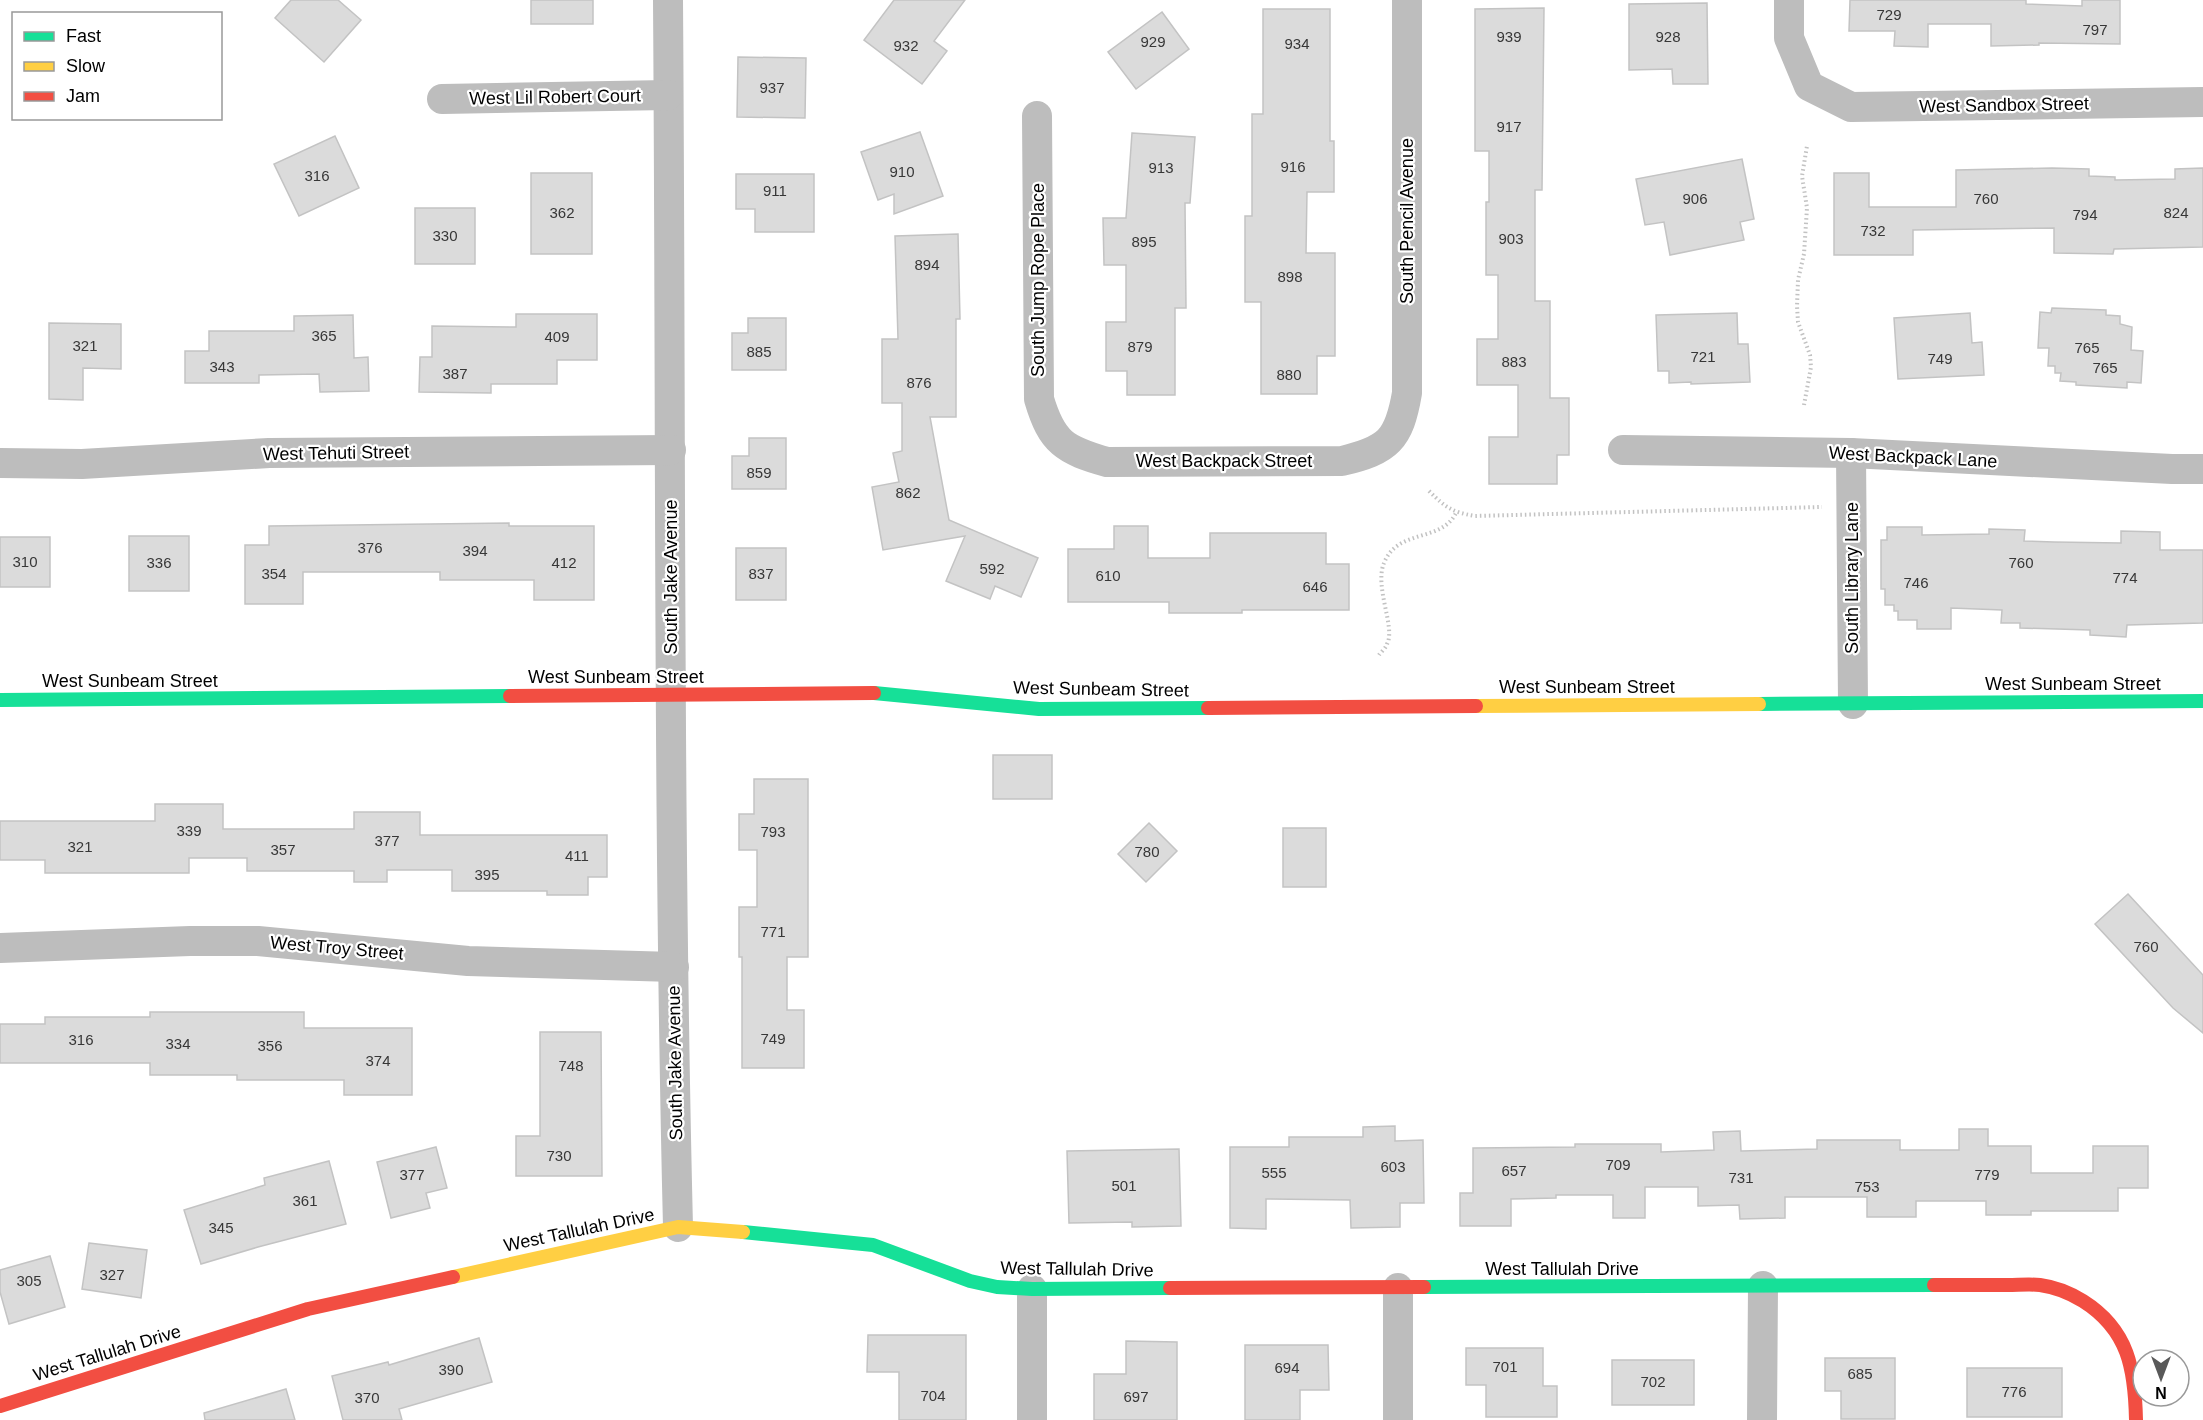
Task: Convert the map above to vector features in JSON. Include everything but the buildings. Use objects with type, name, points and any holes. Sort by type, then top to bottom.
[{"type":"street","name":"South Jake Avenue","points":[[668,0],[670,695],[678,1227]]},
{"type":"street","name":"South Pencil Avenue","points":[[1392,440],[1403,417],[1407,393],[1407,0]]},
{"type":"street","name":"West Sandbox Street","points":[[1790,0],[1790,38],[1809,86],[1851,107],[2203,102]]},
{"type":"street","name":"West Lil Robert Court","points":[[442,99],[668,95]]},
{"type":"street","name":"South Jump Rope Place","points":[[1037,116],[1039,399],[1045,420],[1057,440]]},
{"type":"street","name":"West Backpack Street","points":[[1057,440],[1077,454],[1107,462],[1131,462],[1342,461],[1368,454],[1392,440]]},
{"type":"street","name":"West Tehuti Street","points":[[0,463],[82,464],[269,453],[671,450]]},
{"type":"street","name":"West Backpack Lane","points":[[1623,450],[1851,453],[2172,470],[2203,469]]},
{"type":"street","name":"South Library Lane","points":[[1851,453],[1853,704]]},
{"type":"street","name":"West Sunbeam Street","points":[[0,700],[879,693],[1039,709],[2203,701]]},
{"type":"street","name":"West Troy Street","points":[[0,948],[190,941],[258,941],[468,961],[674,967]]},
{"type":"street","name":"West Tallulah Drive","points":[[0,1406],[308,1309],[678,1227],[698,1227],[873,1245],[970,1281],[997,1287],[1032,1289],[2040,1285],[2073,1294],[2105,1315],[2126,1346],[2136,1384],[2136,1420]]},
{"type":"street","points":[[1762,1420],[1763,1286]]},
{"type":"street","points":[[1398,1288],[1398,1420]]},
{"type":"street","points":[[1032,1289],[1032,1420]]},
{"type":"path","points":[[1804,405],[1811,367],[1810,355],[1798,322],[1797,306],[1807,208],[1802,176],[1807,146]]},
{"type":"path","points":[[1429,491],[1445,507],[1456,513],[1475,516],[1834,507]]},
{"type":"path","points":[[1379,655],[1388,644],[1390,631],[1382,587],[1382,566],[1389,551],[1402,542],[1439,530],[1452,521],[1456,513]]},
{"type":"traffic: fast","points":[[874,693],[1039,709],[1208,708]]},
{"type":"traffic: fast","points":[[0,700],[510,696]]},
{"type":"traffic: fast","points":[[1759,704],[2203,701]]},
{"type":"traffic: fast","points":[[743,1232],[873,1245],[970,1281],[997,1287],[1170,1288]]},
{"type":"traffic: fast","points":[[1424,1287],[1934,1285]]},
{"type":"traffic: slow","points":[[1476,706],[1759,704]]},
{"type":"traffic: slow","points":[[453,1277],[678,1227],[743,1232]]},
{"type":"traffic: jam","points":[[510,696],[874,693]]},
{"type":"traffic: jam","points":[[1208,708],[1476,706]]},
{"type":"traffic: jam","points":[[0,1406],[308,1309],[453,1277]]},
{"type":"traffic: jam","points":[[1934,1285],[2040,1285],[2073,1295],[2083,1301],[2098,1312],[2120,1338],[2131,1368],[2136,1420]]},
{"type":"traffic: jam","points":[[1170,1288],[1424,1287]]}]
